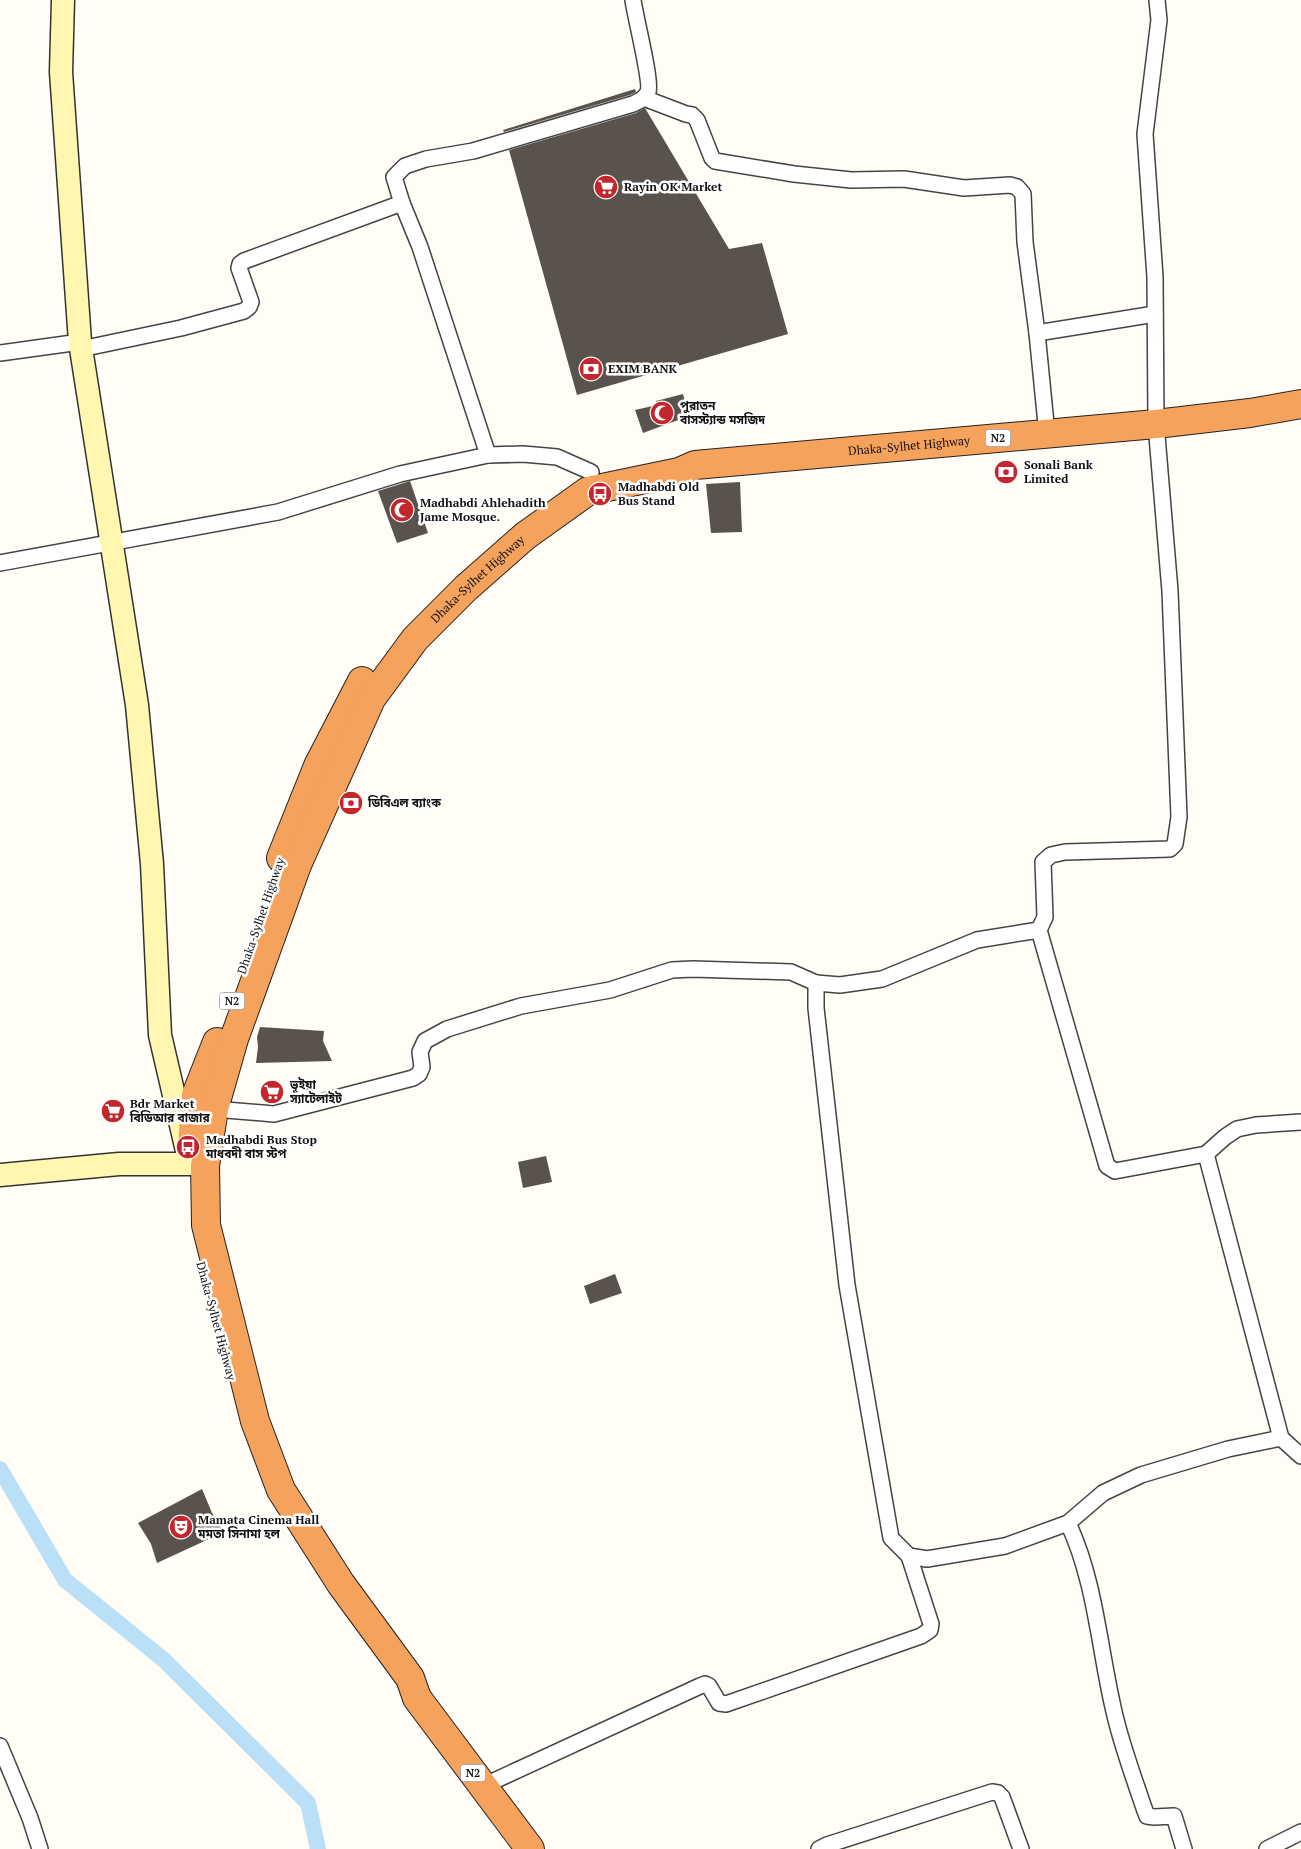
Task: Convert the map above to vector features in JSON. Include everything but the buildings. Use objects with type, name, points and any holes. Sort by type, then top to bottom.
[{"type":"highway","name":"Dhaka-Sylhet Highway","points":[[530,1849],[417,1698],[410,1678],[341,1584],[281,1490],[254,1421],[206,1225],[205,1166],[214,1109],[234,1039],[297,865],[371,699],[415,640],[466,588],[525,536],[588,491],[679,472],[695,465],[1156,424],[1250,413],[1301,404]]},
{"type":"highway","name":"Dhaka-Sylhet Highway","points":[[417,1698],[401,1688],[330,1594],[267,1495],[243,1425],[192,1227],[190,1164],[196,1095],[220,1033],[285,847],[318,766],[357,688],[400,628],[452,576],[549,496],[591,472],[616,466],[679,459],[695,465]]},
{"type":"street","points":[[0,1175],[119,1164],[190,1164],[160,1035],[152,864],[138,715],[80,345],[61,72],[63,0]]},
{"type":"street","points":[[488,455],[420,247],[402,203],[394,177],[405,166],[426,159],[473,151],[633,104],[644,98],[649,91],[633,0]]},
{"type":"street","points":[[1157,0],[1158,20],[1145,134],[1154,277],[1156,424],[1170,591],[1179,817],[1175,844],[1170,849],[1065,852],[1051,855],[1044,862],[1045,917],[1040,930],[1106,1166],[1116,1172],[1206,1154],[1237,1129],[1256,1125],[1301,1122]]},
{"type":"street","points":[[644,98],[692,115],[697,120],[712,158],[715,161],[750,165],[794,174],[851,180],[904,179],[964,188],[1010,185],[1017,187],[1023,194],[1026,242],[1047,434]]},
{"type":"street","points":[[0,353],[80,345],[182,328],[244,311],[251,302],[239,268],[240,264],[244,261],[402,203]]},
{"type":"street","points":[[1037,333],[1155,314]]},
{"type":"street","points":[[0,563],[278,512],[400,474],[488,455],[523,454],[557,457],[591,472]]},
{"type":"street","points":[[214,1109],[274,1114],[413,1078],[419,1074],[422,1066],[420,1052],[425,1041],[447,1029],[521,1006],[610,990],[672,970],[791,972],[816,983],[840,984],[882,979],[977,940],[1040,930]]},
{"type":"street","points":[[483,1786],[705,1684],[709,1686],[719,1703],[726,1704],[921,1636],[930,1630],[931,1624],[909,1556],[891,1538],[847,1285],[816,1008],[816,983]]},
{"type":"street","points":[[1206,1154],[1281,1438],[1301,1456]]},
{"type":"street","points":[[909,1556],[927,1559],[1005,1546],[1068,1523],[1103,1493],[1141,1475],[1228,1450],[1281,1438]]},
{"type":"street","points":[[1068,1523],[1079,1545],[1113,1709],[1144,1808],[1147,1816],[1174,1816],[1184,1849]]},
{"type":"street","points":[[0,1746],[30,1818],[40,1849]]},
{"type":"street","points":[[819,1849],[827,1844],[992,1792],[998,1793],[1002,1797],[1021,1849]]},
{"type":"street","points":[[1267,1849],[1301,1832]]},
{"type":"waterway","points":[[0,1469],[65,1580],[164,1660],[308,1803],[318,1849]]},
{"type":"place","name":"Rayin OK Market","points":[[606,187]]},
{"type":"place","name":"EXIM BANK","points":[[591,369]]},
{"type":"place","name":"পুরাতন বাসস্ট্যান্ড মসজিদ","points":[[662,413]]},
{"type":"place","name":"Sonali Bank Limited","points":[[1006,472]]},
{"type":"place","name":"Madhabdi Old Bus Stand","points":[[600,494]]},
{"type":"place","name":"Madhabdi Ahlehadith Jame Mosque.","points":[[402,510]]},
{"type":"place","name":"ডিবিএল ব্যাংক","points":[[351,803]]},
{"type":"place","name":"ভূইয়া স্যাটেলাইট","points":[[272,1092]]},
{"type":"place","name":"Bdr Market বিডিআর বাজার","points":[[113,1111]]},
{"type":"place","name":"Madhabdi Bus Stop মাধবদী বাস স্টপ","points":[[188,1147]]},
{"type":"place","name":"Mamata Cinema Hall মমতা সিনামা হল","points":[[181,1527]]}]
